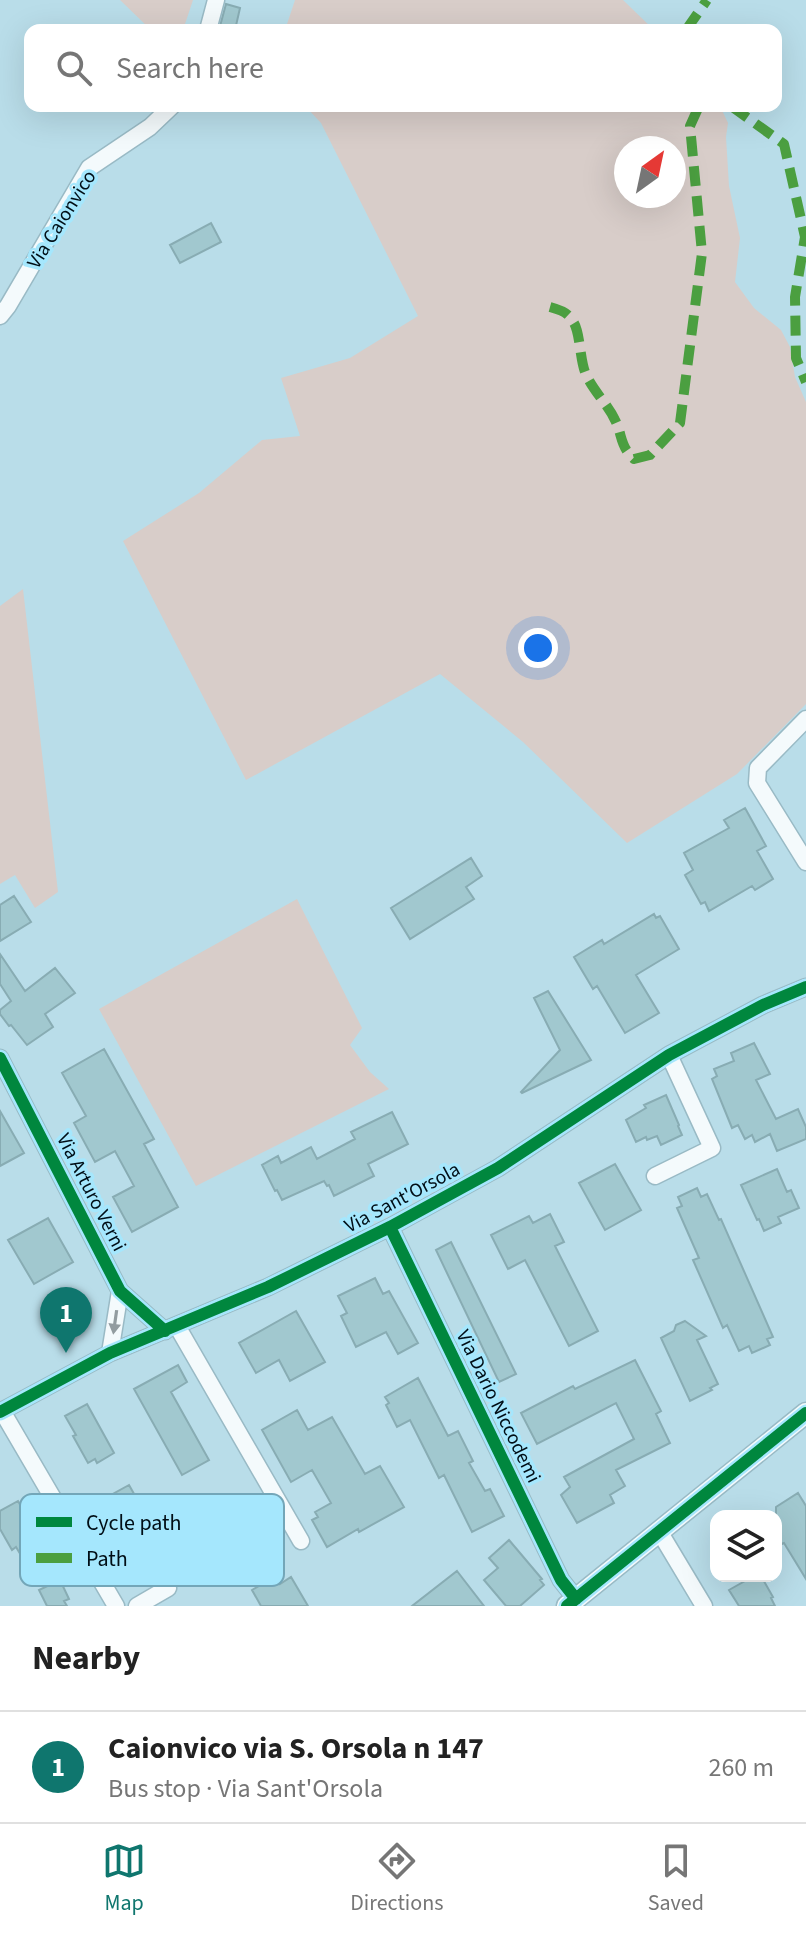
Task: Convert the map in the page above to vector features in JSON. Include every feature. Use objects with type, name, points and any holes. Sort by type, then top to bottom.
[{"type":"street","points":[[210,24],[216,0]]},
{"type":"street","name":"Via Caionvico","points":[[0,316],[89,168],[150,127],[166,112]]},
{"type":"street","points":[[806,719],[758,768],[757,783],[806,862]]},
{"type":"street","name":"Via Sant'Orsola","points":[[1,1411],[110,1353],[268,1287],[390,1227],[498,1168],[669,1055],[763,1005],[806,987]]},
{"type":"street","points":[[655,1176],[712,1148],[669,1055]]},
{"type":"street","name":"Via Arturo Verni","points":[[0,1058],[120,1291],[171,1329]]},
{"type":"street","name":"Via Dario Niccodemi","points":[[390,1227],[572,1602]]},
{"type":"street","points":[[110,1353],[120,1291]]},
{"type":"street","points":[[171,1329],[272,1494]]},
{"type":"street","points":[[1,1411],[50,1494]]},
{"type":"street","points":[[572,1602],[806,1413]]},
{"type":"street","points":[[284,1513],[301,1541]]},
{"type":"street","points":[[659,1531],[704,1606]]},
{"type":"street","points":[[104,1586],[116,1606]]},
{"type":"street","points":[[137,1606],[168,1588]]},
{"type":"shaded area","points":[[120,0],[193,0],[185,24],[145,24]]},
{"type":"shaded area","points":[[295,0],[623,0],[648,24],[287,24]]},
{"type":"shaded area","points":[[311,112],[723,112],[728,123],[729,186],[740,238],[735,282],[754,308],[781,330],[790,347],[795,377],[806,402],[806,704],[737,774],[627,843],[523,742],[440,674],[246,780],[123,541],[199,493],[262,440],[300,436],[281,378],[350,358],[418,316],[321,123]]},
{"type":"shaded area","points":[[23,589],[58,892],[35,908],[15,875],[0,884],[0,606]]},
{"type":"shaded area","points":[[297,899],[362,1028],[350,1045],[370,1072],[389,1089],[196,1186],[99,1009]]},
{"type":"building","points":[[226,4],[240,8],[236,24],[221,24]]},
{"type":"building","points":[[211,223],[221,242],[180,263],[170,245]]},
{"type":"building","points":[[745,808],[766,846],[757,851],[773,879],[755,890],[752,886],[709,911],[705,902],[701,904],[685,875],[693,870],[684,853],[729,828],[724,820]]},
{"type":"building","points":[[471,858],[482,876],[466,887],[474,899],[410,939],[391,908]]},
{"type":"building","points":[[14,896],[31,922],[0,941],[0,905]]},
{"type":"building","points":[[654,914],[656,918],[660,916],[679,949],[636,975],[659,1013],[625,1033],[597,986],[593,989],[574,957],[602,940],[604,944]]},
{"type":"building","points":[[0,954],[25,991],[55,968],[75,993],[45,1014],[53,1027],[27,1045],[0,1014],[0,1010],[11,1001],[0,984]]},
{"type":"building","points":[[548,991],[591,1060],[522,1093],[560,1050],[534,998]]},
{"type":"building","points":[[754,1043],[770,1074],[756,1080],[776,1119],[798,1109],[806,1127],[806,1139],[777,1151],[770,1134],[755,1142],[752,1135],[745,1139],[738,1125],[732,1128],[712,1079],[717,1076],[714,1069],[734,1061],[731,1053]]},
{"type":"building","points":[[104,1049],[154,1139],[144,1144],[178,1207],[132,1232],[113,1197],[134,1186],[115,1151],[95,1162],[74,1123],[86,1116],[62,1073]]},
{"type":"building","points":[[666,1095],[682,1135],[661,1145],[657,1136],[636,1142],[626,1120],[646,1108],[644,1105]]},
{"type":"building","points":[[0,1111],[24,1153],[0,1166]]},
{"type":"building","points":[[392,1112],[408,1144],[368,1164],[374,1176],[334,1196],[324,1181],[282,1200],[275,1191],[262,1165],[278,1156],[281,1163],[311,1147],[317,1159],[355,1139],[351,1132]]},
{"type":"building","points":[[615,1164],[641,1210],[605,1230],[579,1183]]},
{"type":"building","points":[[777,1169],[787,1192],[791,1190],[799,1208],[778,1217],[781,1223],[764,1231],[741,1185]]},
{"type":"building","points":[[697,1188],[701,1197],[707,1194],[721,1219],[773,1337],[767,1339],[770,1345],[752,1353],[749,1346],[739,1351],[727,1325],[723,1328],[693,1260],[699,1258],[677,1208],[682,1206],[678,1197]]},
{"type":"building","points":[[550,1214],[564,1242],[555,1246],[598,1331],[569,1346],[525,1260],[508,1269],[491,1235],[529,1216],[533,1223]]},
{"type":"building","points":[[48,1218],[73,1262],[34,1284],[8,1240]]},
{"type":"building","points":[[451,1242],[516,1374],[499,1382],[436,1250]]},
{"type":"building","points":[[375,1278],[383,1294],[389,1291],[418,1343],[398,1354],[386,1332],[356,1347],[341,1316],[347,1313],[338,1296]]},
{"type":"building","points":[[296,1311],[325,1362],[290,1381],[279,1360],[256,1373],[239,1343]]},
{"type":"building","points":[[685,1321],[706,1336],[697,1340],[718,1384],[690,1401],[661,1338]]},
{"type":"building","points":[[635,1360],[661,1411],[656,1414],[670,1443],[616,1470],[625,1486],[610,1495],[614,1503],[577,1523],[561,1495],[570,1487],[564,1477],[634,1439],[616,1403],[537,1444],[521,1413],[573,1386],[575,1389]]},
{"type":"building","points":[[178,1365],[187,1382],[171,1392],[209,1460],[182,1475],[134,1389]]},
{"type":"building","points":[[418,1378],[448,1436],[458,1431],[473,1461],[469,1463],[485,1491],[490,1489],[504,1516],[472,1532],[444,1475],[439,1478],[410,1420],[397,1427],[386,1405],[389,1403],[385,1397]]},
{"type":"building","points":[[87,1404],[114,1453],[97,1463],[95,1459],[88,1463],[65,1416]]},
{"type":"building","points":[[297,1410],[308,1430],[332,1417],[365,1474],[380,1466],[404,1507],[327,1547],[312,1520],[318,1517],[315,1512],[331,1503],[312,1470],[291,1482],[262,1430]]},
{"type":"building","points":[[129,1485],[134,1494],[113,1494]]},
{"type":"building","points":[[798,1493],[806,1506],[806,1579],[782,1544],[782,1510],[776,1510]]},
{"type":"building","points":[[18,1501],[20,1504],[20,1554],[16,1547],[12,1550],[0,1529],[0,1511]]},
{"type":"building","points":[[509,1540],[544,1585],[520,1606],[506,1606],[484,1580],[498,1568],[489,1558]]},
{"type":"building","points":[[457,1571],[484,1606],[412,1606]]},
{"type":"building","points":[[291,1577],[308,1606],[261,1606],[252,1590],[259,1586],[284,1586],[284,1581]]},
{"type":"building","points":[[743,1582],[764,1582],[775,1606],[739,1606],[729,1590]]},
{"type":"building","points":[[47,1586],[63,1586],[69,1599],[64,1601],[67,1606],[47,1606],[39,1590]]},
{"type":"marked path","points":[[690,24],[707,0]]},
{"type":"marked path","points":[[550,307],[564,312],[574,323],[585,372],[615,420],[626,449],[634,459],[650,455],[680,423],[702,253],[690,126],[696,112]]},
{"type":"marked path","points":[[739,112],[784,144],[805,237],[795,297],[796,358],[806,382]]},
{"type":"cycle path","points":[[0,1412],[110,1353],[268,1287],[390,1227],[498,1168],[669,1055],[763,1005],[806,987]]},
{"type":"cycle path","points":[[0,1058],[120,1291],[165,1331]]},
{"type":"cycle path","points":[[390,1227],[561,1580],[576,1599]]},
{"type":"cycle path","points":[[567,1606],[806,1413]]},
{"type":"place","name":"Caionvico via S. Orsola n 147","points":[[66,1353]]}]
